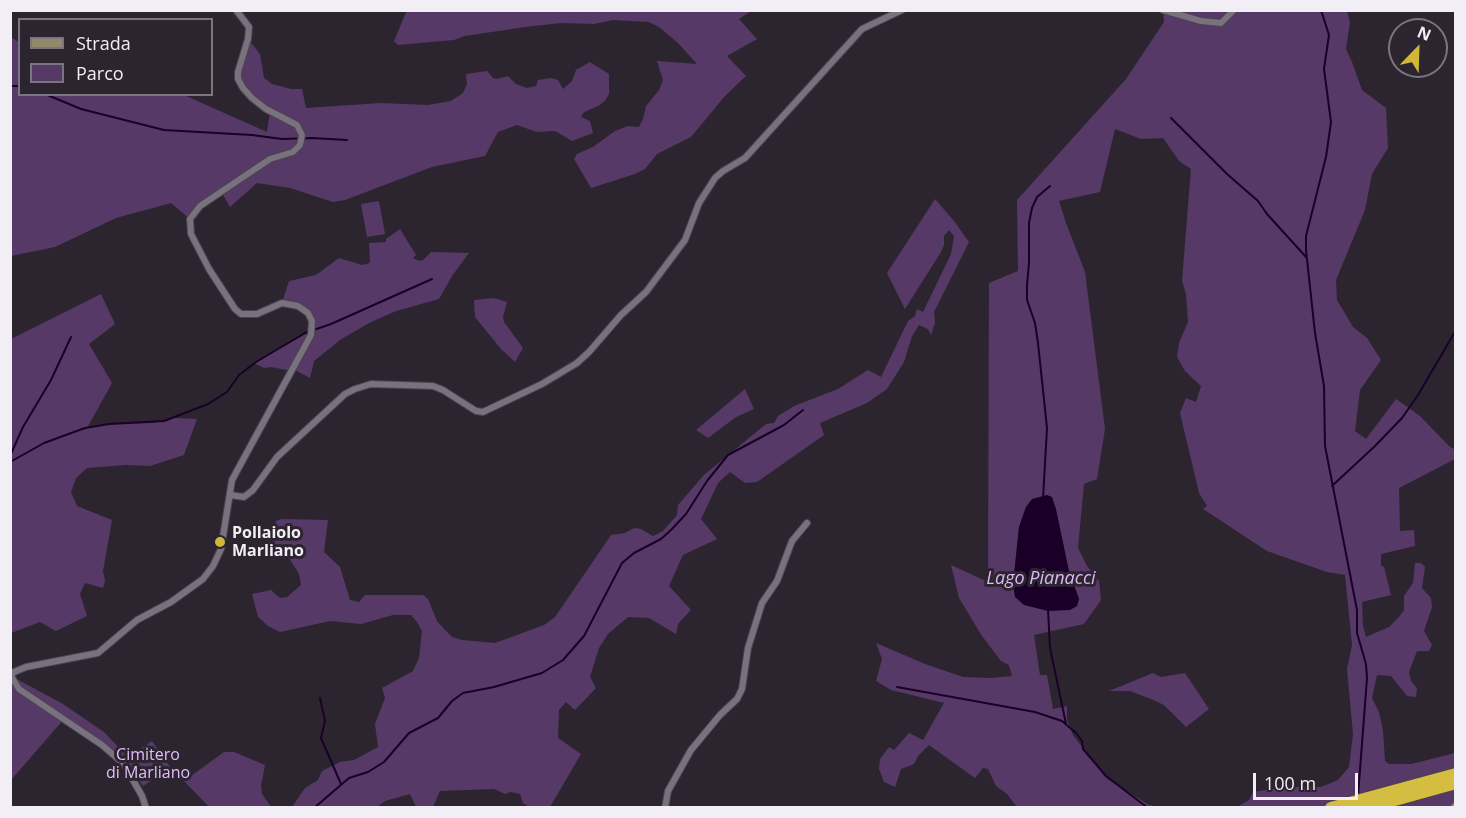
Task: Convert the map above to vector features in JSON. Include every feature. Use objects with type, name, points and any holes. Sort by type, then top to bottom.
[{"type":"highway","points":[[1331,807],[1455,774]]},
{"type":"highway","points":[[1366,807],[1455,783]]},
{"type":"street","points":[[146,807],[124,764],[102,745],[19,688],[11,676],[14,672],[26,667],[98,652],[137,620],[171,602],[203,579],[213,566],[221,549],[232,480],[311,335],[312,321],[308,314],[298,306],[282,303],[257,314],[241,314],[235,309],[209,269],[191,234],[190,219],[200,206],[270,159],[293,152],[300,145],[302,135],[297,125],[266,109],[243,88],[238,79],[249,27],[236,10]]},
{"type":"street","points":[[230,495],[244,497],[253,490],[277,457],[345,394],[355,389],[371,384],[433,386],[476,411],[483,412],[542,384],[577,363],[621,315],[646,292],[685,240],[699,203],[715,178],[746,159],[862,29],[902,10]]},
{"type":"street","points":[[1163,10],[1201,21],[1221,23],[1234,10]]},
{"type":"street","points":[[664,807],[668,791],[691,750],[720,715],[737,699],[742,689],[748,648],[762,603],[777,580],[792,541],[807,523]]},
{"type":"green space","points":[[407,10],[751,11],[739,19],[757,39],[727,56],[746,76],[725,96],[691,137],[657,154],[645,169],[591,188],[574,159],[577,154],[593,147],[615,131],[628,126],[639,127],[646,106],[659,90],[663,80],[657,61],[697,64],[678,43],[659,27],[649,22],[613,20],[594,24],[561,23],[525,27],[465,36],[454,40],[398,45],[394,41]]},
{"type":"green space","points":[[1163,11],[1347,11],[1350,22],[1346,49],[1362,90],[1386,108],[1388,148],[1372,174],[1365,210],[1336,280],[1337,300],[1353,327],[1367,338],[1381,360],[1360,390],[1355,431],[1366,439],[1396,399],[1420,416],[1450,447],[1456,450],[1455,459],[1399,488],[1400,531],[1414,530],[1415,546],[1381,554],[1381,566],[1384,567],[1391,595],[1362,602],[1363,626],[1366,637],[1389,627],[1399,617],[1404,610],[1404,596],[1413,583],[1415,563],[1421,563],[1425,567],[1422,588],[1431,598],[1432,607],[1424,631],[1432,645],[1429,651],[1417,651],[1409,672],[1411,681],[1417,688],[1416,697],[1407,696],[1391,676],[1377,675],[1372,698],[1379,712],[1383,731],[1385,761],[1389,764],[1411,764],[1455,753],[1455,774],[1331,807],[1237,807],[1249,800],[1253,792],[1286,787],[1321,787],[1338,780],[1349,767],[1353,734],[1347,669],[1352,645],[1345,575],[1327,572],[1267,551],[1203,509],[1207,506],[1199,493],[1180,413],[1186,398],[1196,402],[1201,386],[1185,371],[1177,357],[1179,343],[1188,322],[1186,294],[1182,281],[1191,169],[1179,161],[1163,138],[1141,139],[1115,129],[1100,192],[1059,201],[1085,272],[1105,429],[1097,479],[1084,484],[1078,548],[1087,566],[1099,581],[1101,600],[1084,624],[1034,635],[1040,675],[1047,675],[1053,709],[1067,706],[1067,720],[1073,735],[1106,778],[1149,805],[1159,807],[1017,807],[1007,794],[996,786],[988,769],[983,768],[975,778],[929,745],[918,756],[914,764],[901,769],[895,787],[884,782],[879,769],[880,759],[889,747],[894,750],[909,733],[923,740],[944,703],[891,690],[876,681],[882,659],[876,643],[963,677],[1012,676],[1009,665],[1001,661],[982,636],[959,598],[951,565],[988,582],[989,283],[1018,271],[1017,200],[1126,79],[1164,22]],"holes":[[[1026,507],[1069,571],[1079,599],[1013,585],[1019,527]]]},
{"type":"green space","points":[[10,37],[18,41],[18,96],[186,96],[267,132],[270,111],[252,98],[238,79],[248,39],[260,54],[264,78],[272,84],[291,89],[302,89],[306,108],[381,103],[428,105],[451,101],[463,93],[467,84],[466,74],[487,71],[493,78],[508,76],[516,84],[527,88],[536,86],[538,80],[551,78],[558,80],[563,89],[572,81],[576,70],[590,62],[609,74],[609,94],[605,101],[584,112],[581,117],[590,121],[593,133],[572,141],[555,131],[537,132],[517,125],[498,132],[485,156],[432,167],[345,200],[333,202],[290,188],[257,183],[230,207],[222,193],[200,206],[190,219],[171,203],[116,218],[55,247],[11,256]]},
{"type":"green space","points":[[935,199],[969,242],[934,312],[935,323],[931,335],[928,329],[919,325],[912,336],[904,362],[887,389],[867,403],[820,423],[824,435],[757,482],[745,483],[730,472],[718,483],[701,519],[717,539],[683,555],[669,586],[691,610],[678,624],[676,634],[649,618],[628,617],[608,634],[599,648],[590,677],[596,688],[575,710],[566,702],[559,710],[558,738],[581,754],[550,807],[529,807],[523,803],[520,794],[511,792],[505,794],[494,789],[440,791],[433,807],[416,807],[410,794],[385,801],[377,807],[292,807],[305,788],[318,780],[322,771],[340,762],[354,760],[378,747],[375,724],[385,698],[382,688],[413,671],[419,658],[422,631],[411,615],[393,615],[361,624],[330,621],[280,632],[268,626],[258,617],[252,594],[271,590],[280,598],[287,597],[301,585],[299,574],[282,547],[261,539],[273,533],[276,521],[282,519],[328,520],[324,552],[340,567],[350,600],[359,602],[365,595],[423,595],[428,599],[437,621],[452,637],[462,640],[495,643],[544,625],[555,617],[611,535],[625,533],[634,528],[653,536],[663,531],[677,515],[678,505],[704,475],[766,424],[774,423],[778,416],[794,406],[838,389],[868,370],[881,377],[908,321],[915,316],[917,309],[923,312],[951,254],[954,236],[949,230],[944,236],[941,252],[905,309],[887,273]]},
{"type":"green space","points":[[379,201],[385,234],[367,237],[361,204]]},
{"type":"green space","points":[[400,229],[416,255],[413,258],[417,260],[422,261],[431,252],[469,253],[439,299],[396,311],[340,340],[314,361],[310,378],[293,369],[264,368],[254,363],[311,331],[308,313],[282,303],[289,281],[316,275],[339,258],[362,265],[370,263],[369,243],[386,242],[386,239]]},
{"type":"green space","points":[[101,294],[115,324],[89,344],[112,383],[87,428],[110,424],[153,423],[175,418],[197,419],[184,455],[150,466],[87,468],[76,478],[71,492],[77,506],[112,520],[103,571],[105,581],[103,588],[85,583],[80,594],[87,616],[56,631],[40,622],[11,633],[11,339]]},
{"type":"green space","points":[[494,298],[507,302],[504,322],[523,348],[515,362],[501,349],[475,317],[474,300]]},
{"type":"green space","points":[[745,389],[754,409],[736,417],[708,438],[696,430]]},
{"type":"green space","points":[[1153,673],[1161,677],[1185,673],[1209,709],[1186,727],[1164,705],[1130,691],[1109,691]]},
{"type":"green space","points":[[11,676],[63,704],[104,732],[125,754],[119,760],[64,719],[11,780]]},
{"type":"green space","name":"Cimitero di Marliano","points":[[152,741],[171,768],[143,786],[125,759]]},
{"type":"green space","points":[[224,752],[234,752],[265,765],[261,786],[262,794],[271,807],[209,807],[184,781]]},
{"type":"green space","points":[[1455,783],[1455,807],[1366,808]]},
{"type":"water","name":"Lago Pianacci","points":[[1047,495],[1052,497],[1056,509],[1069,571],[1079,599],[1077,606],[1070,610],[1048,611],[1024,605],[1015,597],[1013,585],[1019,527],[1026,507],[1032,499]]},
{"type":"waterway","points":[[1321,10],[1329,35],[1324,69],[1331,122],[1326,157],[1306,236],[1306,250],[1315,333],[1324,386],[1325,446],[1357,610],[1357,633],[1366,664],[1367,678],[1358,796]]},
{"type":"waterway","points":[[10,86],[18,86]]},
{"type":"waterway","points":[[50,96],[81,109],[164,130],[282,139],[347,140]]},
{"type":"waterway","points":[[1171,118],[1227,174],[1258,201],[1306,257]]},
{"type":"waterway","points":[[1043,499],[1047,428],[1038,343],[1035,323],[1027,300],[1027,285],[1029,223],[1032,208],[1037,197],[1050,186]]},
{"type":"waterway","points":[[10,462],[44,443],[85,428],[109,424],[164,421],[208,404],[227,392],[239,375],[256,362],[305,333],[331,324],[432,279]]},
{"type":"waterway","points":[[1332,486],[1402,418],[1456,330]]},
{"type":"waterway","points":[[10,456],[23,427],[51,380],[71,337]]},
{"type":"waterway","points":[[314,808],[349,778],[368,772],[384,762],[409,733],[438,718],[452,701],[463,693],[542,673],[563,660],[584,636],[622,563],[634,553],[661,539],[671,530],[686,514],[707,481],[728,455],[784,425],[803,410]]},
{"type":"waterway","points":[[1048,609],[1050,648],[1066,724]]},
{"type":"waterway","points":[[897,687],[1035,712],[1062,721],[1076,733],[1082,741],[1083,749],[1106,776],[1148,808]]},
{"type":"waterway","points":[[320,698],[325,721],[321,738],[341,784]]},
{"type":"place","name":"Pollaiolo Marliano","points":[[220,542]]}]
